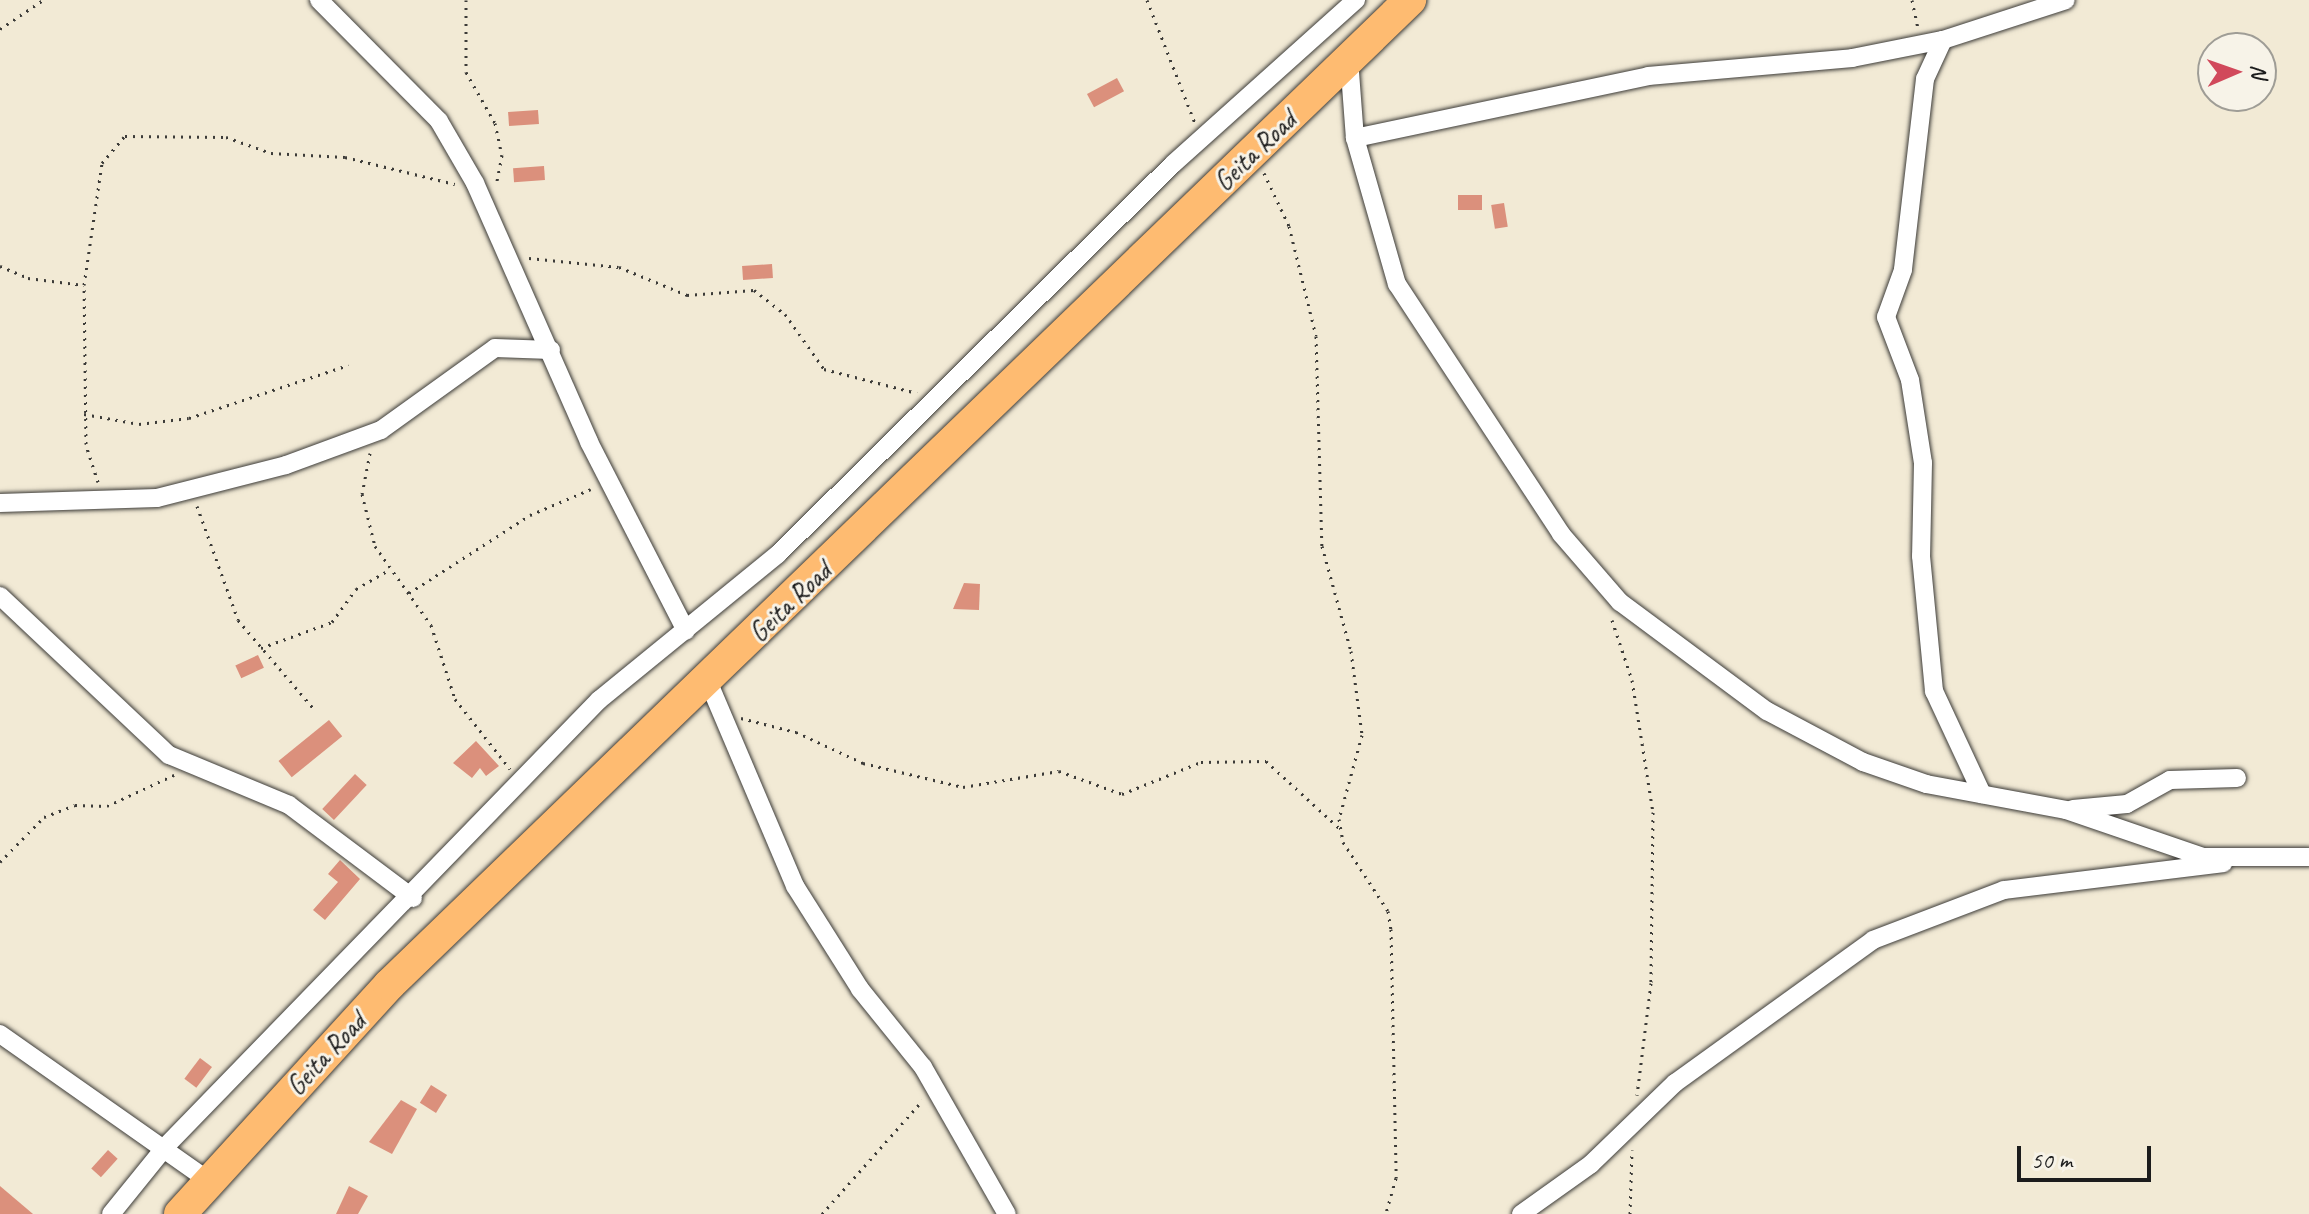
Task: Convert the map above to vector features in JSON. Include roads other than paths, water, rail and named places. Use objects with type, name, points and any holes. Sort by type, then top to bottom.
[{"type":"highway","name":"Geita Road","points":[[180,1214],[389,985],[708,681],[1410,0]]},
{"type":"street","points":[[319,0],[439,121],[482,198],[611,484],[686,631]]},
{"type":"street","points":[[1355,138],[1648,76],[1798,66],[1943,40],[2038,2],[2066,0]]},
{"type":"street","points":[[111,1214],[166,1146],[413,898],[599,700],[777,555],[1202,140],[1353,1]]},
{"type":"street","points":[[1943,40],[1925,79],[1903,270],[1886,317],[1910,380],[1923,463],[1929,668],[1955,749],[1982,794]]},
{"type":"street","points":[[1349,59],[1355,138],[1397,284],[1596,578],[1767,711],[1863,762],[1982,794],[2066,810],[2174,849],[2233,860]]},
{"type":"street","points":[[0,503],[95,502],[191,491],[372,435],[474,358],[495,348],[551,350]]},
{"type":"street","points":[[0,596],[169,755],[289,805],[413,898]]},
{"type":"street","points":[[708,681],[795,886],[935,1086],[1007,1214]]},
{"type":"street","points":[[2066,810],[2127,804],[2170,780],[2237,778]]},
{"type":"street","points":[[1521,1214],[1591,1164],[1634,1118],[1848,954],[1913,922],[2032,884],[2173,874],[2233,860],[2309,857]]},
{"type":"street","points":[[0,1034],[166,1146],[208,1180]]}]
